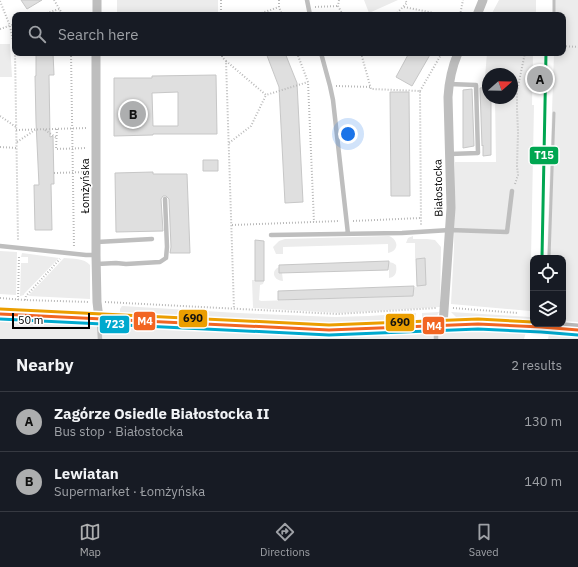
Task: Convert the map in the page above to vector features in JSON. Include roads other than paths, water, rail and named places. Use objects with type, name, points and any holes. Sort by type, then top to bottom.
[{"type":"street","points":[[96,0],[96,12]]},
{"type":"street","points":[[478,12],[483,0]]},
{"type":"street","name":"Łomżyńska","points":[[96,56],[96,259],[99,319]]},
{"type":"street","name":"Białostocka","points":[[440,325],[445,308],[451,208],[448,97],[449,84],[457,56]]},
{"type":"street","points":[[0,314],[329,330],[478,324],[578,330]]},
{"type":"lane","points":[[307,0],[309,12]]},
{"type":"lane","points":[[322,56],[333,100],[348,234]]},
{"type":"lane","points":[[449,84],[476,85],[478,153],[450,154]]},
{"type":"lane","points":[[271,235],[450,230],[507,232],[512,191]]},
{"type":"lane","points":[[0,246],[75,254],[126,264],[160,262],[166,258],[167,247],[165,198]]},
{"type":"lane","points":[[96,242],[152,239]]},
{"type":"lane","points":[[99,319],[100,339]]},
{"type":"lane","points":[[436,339],[440,325]]},
{"type":"waterway","points":[[554,0],[554,12]]},
{"type":"waterway","points":[[549,255],[554,113]]},
{"type":"place","name":"Zagórze Osiedle Białostocka II","points":[[540,79]]},
{"type":"place","name":"Lewiatan","points":[[133,114]]}]
